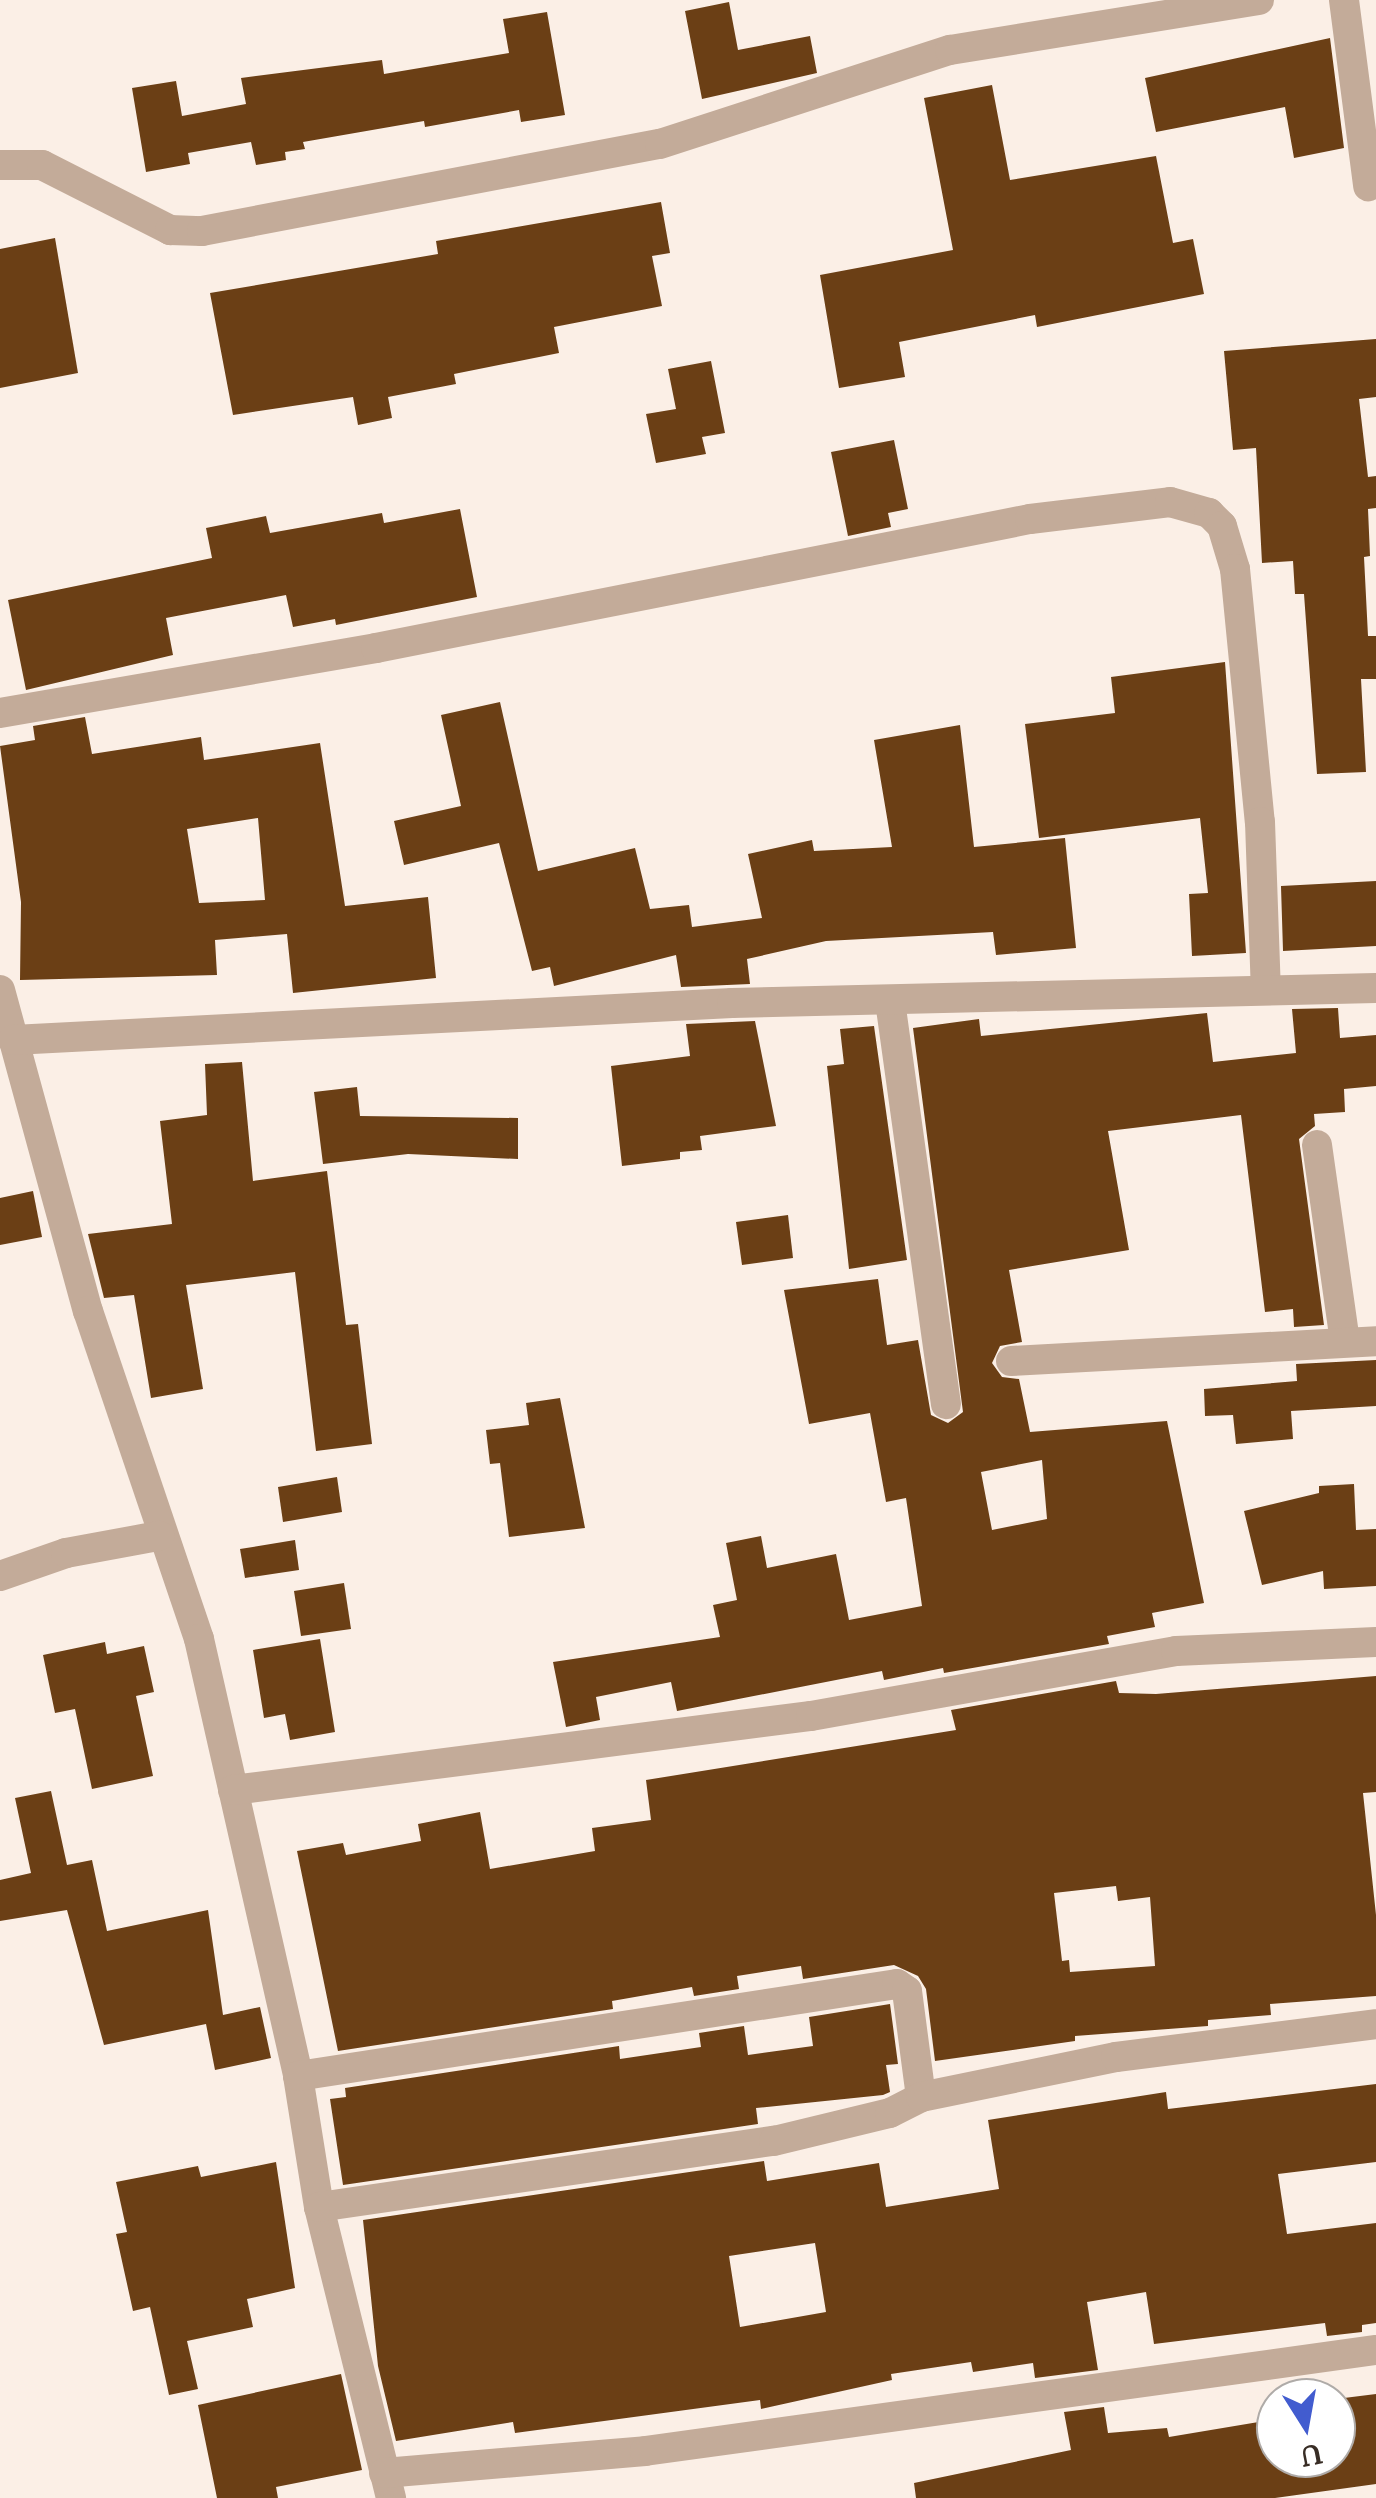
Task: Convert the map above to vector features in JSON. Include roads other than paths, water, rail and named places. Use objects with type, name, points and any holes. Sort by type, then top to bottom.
[{"type":"street","points":[[0,166],[42,164],[170,230],[202,231],[660,144],[950,50],[1128,10],[1259,0]]},
{"type":"street","points":[[1344,0],[1368,186]]},
{"type":"street","points":[[0,713],[357,652],[1030,520],[1170,502],[1209,513],[1222,526],[1235,569],[1260,822],[1266,990]]},
{"type":"street","points":[[13,1040],[732,1002],[1376,988]]},
{"type":"street","points":[[0,990],[74,1265],[160,1536],[199,1639],[298,2076],[319,2207],[388,2485],[1376,2350]]},
{"type":"street","points":[[890,1001],[946,1404]]},
{"type":"street","points":[[1317,1145],[1344,1340]]},
{"type":"street","points":[[1011,1361],[1376,1341]]},
{"type":"street","points":[[0,1576],[66,1554],[160,1536]]},
{"type":"street","points":[[234,1790],[811,1716],[1176,1651],[1376,1642]]},
{"type":"street","points":[[298,2076],[897,1984],[908,1992],[921,2097]]},
{"type":"street","points":[[319,2207],[774,2141],[890,2113],[921,2097],[1116,2056],[1376,2024]]}]
